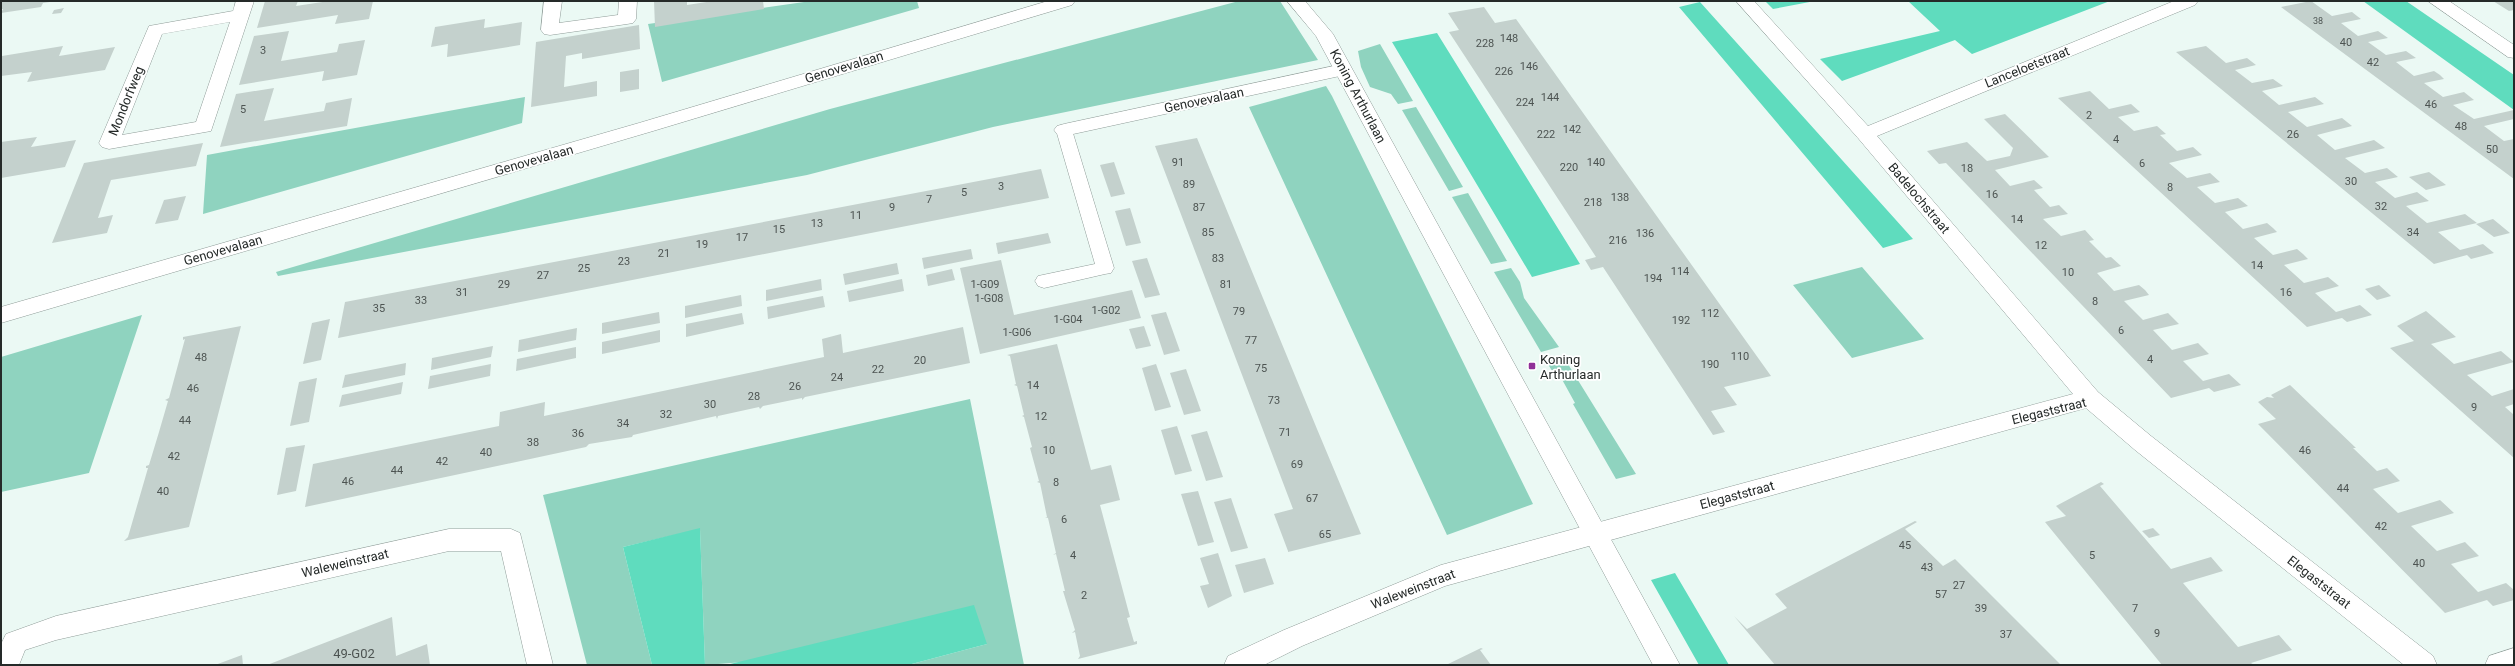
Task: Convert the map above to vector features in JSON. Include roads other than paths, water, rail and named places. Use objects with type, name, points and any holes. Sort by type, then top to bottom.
[{"type":"street","points":[[553,1],[550,30],[627,19],[628,1]]},
{"type":"street","name":"Genovevalaan","points":[[1,315],[639,129],[1066,1]]},
{"type":"street","name":"Koning Arthurlaan","points":[[1296,1],[1324,34],[1667,665]]},
{"type":"street","name":"Koning Arthurlaan","points":[[1315,1],[1324,34]]},
{"type":"street","name":"Badelochstraat","points":[[1745,1],[1865,134],[2090,398]]},
{"type":"street","name":"Lanceloetstraat","points":[[1865,134],[2189,1]]},
{"type":"street","points":[[2437,1],[2514,53]]},
{"type":"street","name":"Mondorfweg","points":[[243,8],[204,127],[109,143],[155,30],[243,8]]},
{"type":"street","name":"Genovevalaan","points":[[1064,130],[1343,70]]},
{"type":"street","name":"Elegaststraat","points":[[1596,532],[1907,450],[2090,398],[2143,444],[2424,665]]},
{"type":"street","name":"Waleweinstraat","points":[[1237,665],[1293,638],[1441,576],[1596,532]]},
{"type":"street","name":"Waleweinstraat","points":[[6,665],[15,642],[56,628],[449,540],[511,540],[540,665]]},
{"type":"street","points":[[2498,665],[2514,660]]},
{"type":"lane","points":[[1044,281],[1105,268],[1064,130]]},
{"type":"place","name":"Koning Arthurlaan","points":[[1532,366]]}]
